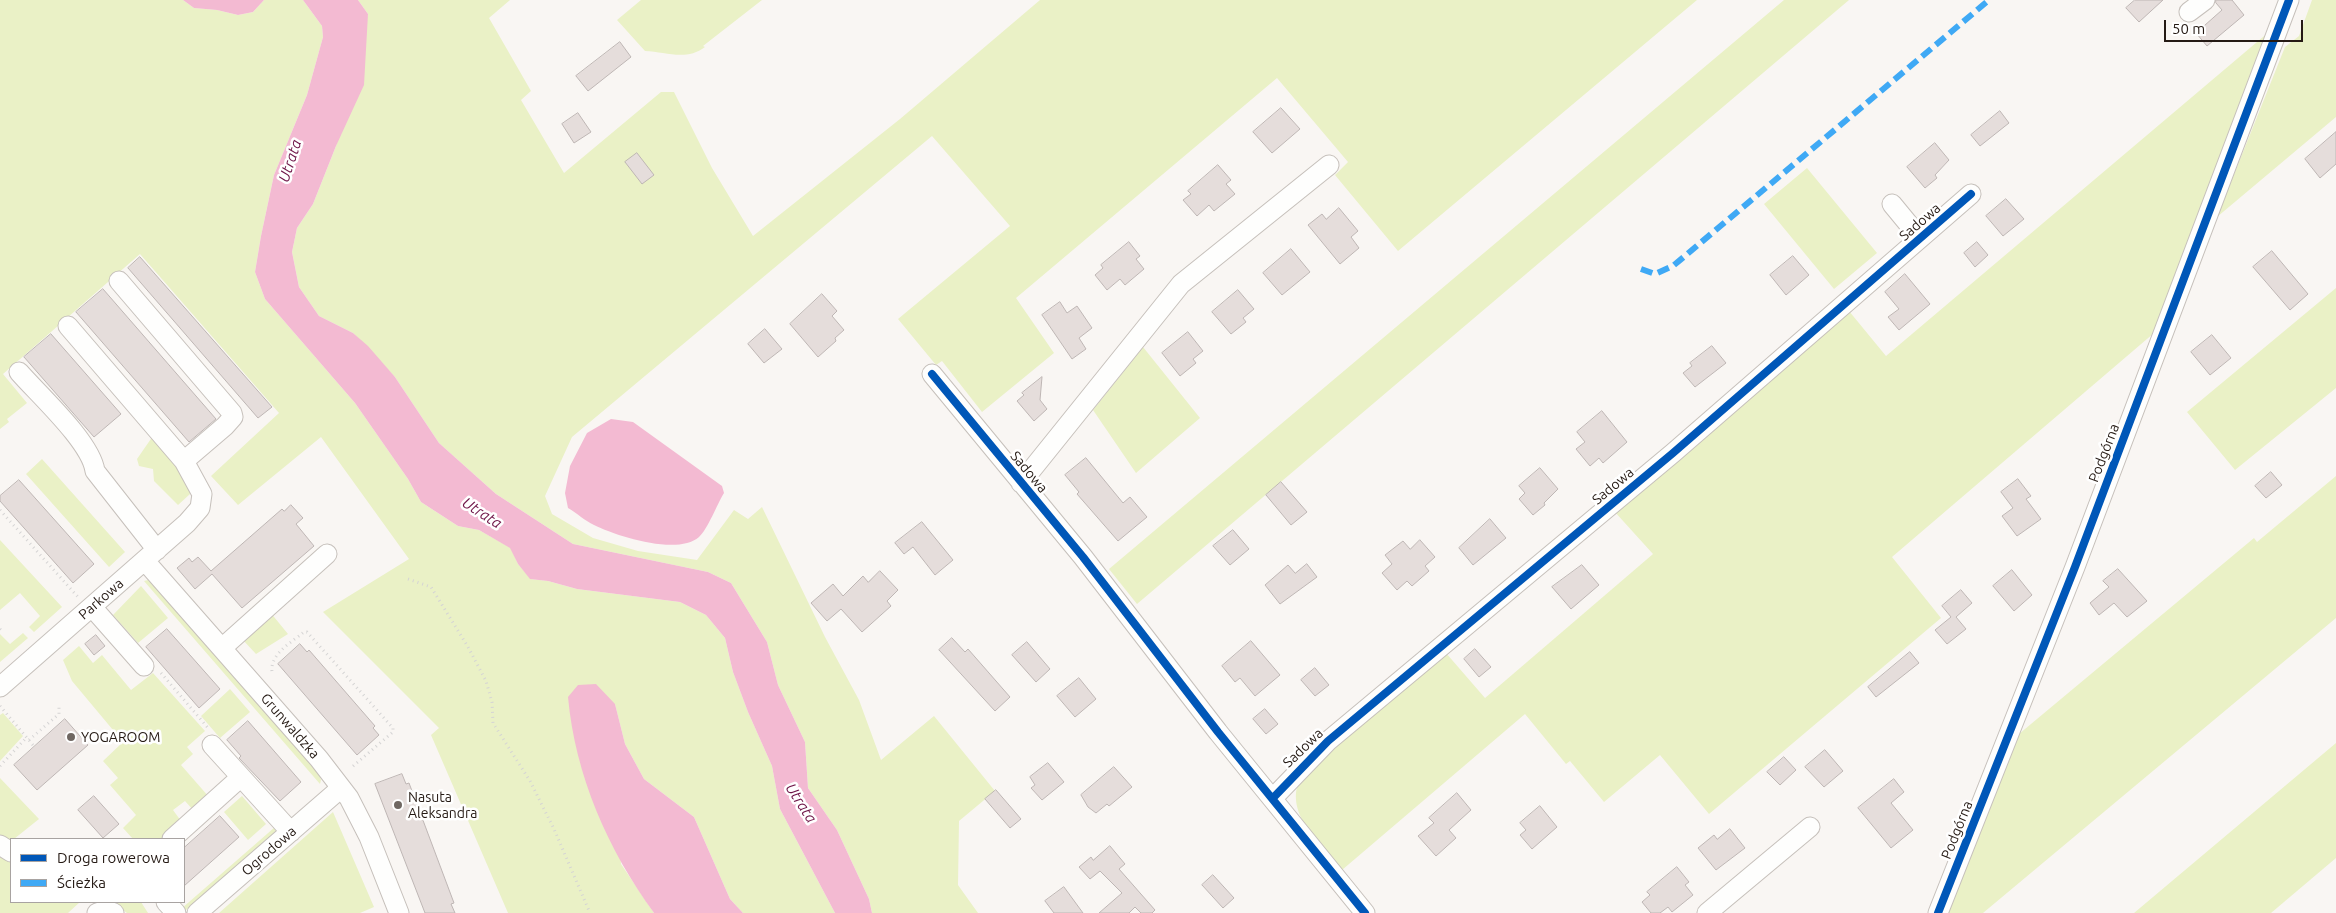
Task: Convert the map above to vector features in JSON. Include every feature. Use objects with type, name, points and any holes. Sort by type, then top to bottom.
[{"type":"street","points":[[2188,12],[2205,0]]},
{"type":"street","name":"Podgórna","points":[[1938,913],[2075,567],[2289,0]]},
{"type":"street","points":[[1021,483],[1181,284],[1329,165]]},
{"type":"street","name":"Sadowa","points":[[1273,798],[1328,741],[1673,453],[1971,194]]},
{"type":"street","points":[[1892,204],[1920,238]]},
{"type":"street","points":[[68,326],[184,460],[225,426],[233,417],[232,412],[119,281]]},
{"type":"street","name":"Grunwaldzka","points":[[19,372],[80,440],[94,463],[94,471],[151,556],[222,648],[319,759],[341,788],[356,810],[369,837],[400,913]]},
{"type":"street","name":"Sadowa","points":[[932,374],[1083,557],[1218,732],[1364,913]]},
{"type":"street","name":"Parkowa","points":[[0,687],[86,603],[151,556],[187,524],[200,508],[201,490],[184,460]]},
{"type":"street","points":[[222,648],[327,554]]},
{"type":"street","points":[[86,603],[151,668]]},
{"type":"street","points":[[214,741],[241,777],[291,832]]},
{"type":"street","points":[[173,838],[241,777]]},
{"type":"street","name":"Ogrodowa","points":[[197,913],[341,788]]},
{"type":"street","points":[[1706,913],[1810,827]]},
{"type":"street","points":[[167,903],[176,913]]},
{"type":"street","points":[[97,913],[106,910],[114,913]]},
{"type":"path","points":[[0,510],[57,574],[86,603]]},
{"type":"path","points":[[4,514],[8,510]]},
{"type":"path","points":[[32,546],[36,542]]},
{"type":"path","points":[[57,574],[61,571]]},
{"type":"path","points":[[408,580],[431,588],[468,647],[486,681],[492,702],[493,723],[530,781],[554,829],[590,913]]},
{"type":"path","points":[[272,671],[271,664],[275,657],[304,632],[307,632],[393,728],[393,732],[352,767]]},
{"type":"path","points":[[151,668],[214,741]]},
{"type":"path","points":[[0,706],[34,745]]},
{"type":"path","points":[[0,766],[28,738],[59,714],[59,707]]},
{"type":"green space","points":[[0,0],[183,0],[194,8],[217,10],[238,15],[253,12],[264,0],[303,0],[322,26],[323,37],[307,95],[274,175],[255,272],[265,299],[355,403],[408,479],[421,502],[458,526],[479,530],[511,548],[518,564],[531,579],[548,581],[577,589],[680,602],[706,615],[725,638],[733,672],[772,766],[780,809],[835,913],[743,913],[730,899],[694,817],[644,779],[625,744],[615,704],[621,864],[654,913],[508,913],[431,735],[439,728],[323,612],[409,559],[321,437],[238,505],[211,476],[279,413],[140,254],[3,374],[27,403],[7,419],[9,422],[0,429]]},
{"type":"green space","points":[[358,0],[510,0],[489,18],[531,91],[521,100],[564,173],[661,92],[674,92],[712,168],[753,236],[900,119],[1040,0],[1697,0],[1398,251],[1335,175],[1348,162],[1277,78],[1016,298],[1054,353],[982,412],[942,361],[936,365],[898,319],[1010,226],[932,136],[572,437],[545,496],[552,514],[593,538],[638,551],[697,560],[734,510],[748,519],[762,507],[825,637],[859,700],[881,760],[934,716],[995,791],[959,821],[958,885],[978,913],[872,913],[869,899],[837,830],[808,788],[805,742],[778,685],[767,642],[731,583],[708,572],[573,544],[496,494],[439,443],[395,377],[353,333],[319,316],[299,287],[292,252],[297,228],[313,204],[336,146],[368,14]]},
{"type":"green space","points":[[641,0],[762,0],[703,46],[705,47],[691,54],[676,55],[645,51],[617,20]]},
{"type":"green space","points":[[1784,0],[1849,0],[1137,604],[1109,569]]},
{"type":"green space","points":[[2312,0],[2336,0],[2336,117],[2217,217],[2285,47],[2299,36]]},
{"type":"green space","points":[[2270,31],[2154,333],[1892,557],[1941,618],[1709,814],[1660,755],[1604,802],[1570,761],[1566,764],[1525,714],[1342,870],[1314,837],[1299,814],[1296,801],[1297,788],[1302,774],[1446,653],[1485,698],[1653,554],[1614,511],[1849,311],[1886,356]]},
{"type":"green space","points":[[1807,168],[1877,253],[1834,289],[1764,204]]},
{"type":"green space","points":[[2336,288],[2336,388],[2235,470],[2187,412]]},
{"type":"green space","points":[[1143,347],[1200,418],[1136,473],[1093,410]]},
{"type":"green space","points":[[155,433],[201,484],[178,505],[154,481],[153,469],[139,466],[137,459]]},
{"type":"green space","points":[[42,459],[125,552],[109,567],[26,474]]},
{"type":"green space","points":[[2336,476],[2336,618],[1983,913],[1944,913],[2019,734],[2254,538],[2257,542]]},
{"type":"green space","points":[[0,540],[62,607],[34,632],[29,627],[40,616],[20,593],[0,610]]},
{"type":"green space","points":[[148,580],[153,583],[318,772],[321,780],[320,784],[144,581]]},
{"type":"green space","points":[[141,586],[168,618],[138,643],[113,615]]},
{"type":"green space","points":[[270,612],[288,634],[256,654],[242,639]]},
{"type":"green space","points":[[23,633],[28,638],[0,662],[0,634],[10,644]]},
{"type":"green space","points":[[79,646],[93,663],[102,655],[131,690],[153,673],[205,731],[187,747],[193,754],[181,765],[209,797],[194,811],[185,801],[173,810],[181,821],[162,838],[132,838],[123,828],[136,815],[110,785],[118,778],[103,761],[123,742],[72,681],[63,660]]},
{"type":"green space","points":[[230,689],[250,712],[220,738],[201,716]]},
{"type":"green space","points":[[3,713],[23,736],[0,761],[0,715]]},
{"type":"green space","points":[[2336,743],[2336,858],[2271,913],[2134,913]]},
{"type":"green space","points":[[0,778],[39,819],[15,838],[10,838],[10,841],[0,836]]},
{"type":"green space","points":[[242,796],[266,824],[248,840],[224,812]]},
{"type":"green space","points":[[333,812],[374,907],[360,913],[219,913]]},
{"type":"green space","points":[[275,827],[276,832],[186,910],[181,909]]},
{"type":"green space","points":[[0,854],[10,859],[10,903],[79,903],[68,913],[0,913]]},
{"type":"green space","points":[[113,903],[142,903],[148,913],[127,913]]},
{"type":"water","points":[[183,0],[264,0],[253,12],[238,15],[217,10],[194,8]]},
{"type":"water","name":"Utrata","points":[[303,0],[358,0],[368,14],[364,85],[336,146],[313,204],[297,228],[292,252],[299,287],[319,316],[353,333],[368,346],[395,377],[439,443],[496,494],[573,544],[708,572],[731,583],[767,642],[778,685],[805,742],[808,788],[837,830],[869,899],[872,913],[835,913],[780,809],[772,766],[733,672],[725,638],[706,615],[680,602],[577,589],[548,581],[530,579],[518,564],[510,548],[479,530],[458,526],[421,502],[408,479],[355,403],[265,299],[255,272],[274,175],[307,95],[323,37],[322,26]]},
{"type":"water","points":[[611,419],[633,422],[722,486],[724,493],[706,528],[699,537],[677,545],[631,539],[591,523],[568,508],[565,493],[570,466],[587,433]]},
{"type":"water","points":[[596,684],[615,704],[625,744],[644,779],[694,817],[730,899],[743,913],[654,913],[637,889],[608,838],[596,811],[578,755],[572,726],[568,697],[578,685]]},
{"type":"building","points":[[2135,0],[2163,0],[2139,22],[2126,8]]},
{"type":"building","points":[[2216,0],[2232,0],[2244,15],[2207,46],[2196,33],[2222,10],[2216,3]]},
{"type":"building","points":[[620,42],[631,57],[588,91],[576,76]]},
{"type":"building","points":[[1281,108],[1300,129],[1272,153],[1253,132]]},
{"type":"building","points":[[2000,111],[2009,123],[1980,146],[1971,135]]},
{"type":"building","points":[[578,113],[591,132],[574,143],[562,124]]},
{"type":"building","points":[[2336,132],[2336,164],[2320,178],[2305,159]]},
{"type":"building","points":[[1935,143],[1949,160],[1935,175],[1937,178],[1925,188],[1907,167]]},
{"type":"building","points":[[637,153],[654,175],[642,184],[625,162]]},
{"type":"building","points":[[1218,165],[1231,180],[1226,184],[1235,194],[1214,211],[1209,205],[1197,216],[1183,200],[1191,194],[1188,191]]},
{"type":"building","points":[[2006,199],[2024,219],[2003,236],[1986,216]]},
{"type":"building","points":[[1339,208],[1358,231],[1351,237],[1359,248],[1340,264],[1308,225],[1322,214],[1326,219]]},
{"type":"building","points":[[1129,242],[1140,256],[1136,259],[1144,269],[1125,285],[1120,279],[1107,290],[1095,275],[1103,268],[1101,265]]},
{"type":"building","points":[[1977,242],[1988,255],[1975,267],[1964,253]]},
{"type":"building","points":[[1291,249],[1310,272],[1282,295],[1263,273]]},
{"type":"building","points":[[2272,251],[2308,294],[2290,310],[2253,267]]},
{"type":"building","points":[[1793,256],[1809,275],[1786,295],[1770,275]]},
{"type":"building","points":[[140,257],[272,407],[258,418],[128,268]]},
{"type":"building","points":[[1905,274],[1930,304],[1899,330],[1888,317],[1899,309],[1885,292]]},
{"type":"building","points":[[103,289],[216,419],[189,442],[76,312]]},
{"type":"building","points":[[1238,290],[1254,309],[1243,318],[1246,322],[1231,334],[1212,312]]},
{"type":"building","points":[[822,294],[837,311],[832,316],[844,330],[835,338],[836,341],[818,357],[790,324]]},
{"type":"building","points":[[1060,302],[1067,313],[1077,306],[1092,328],[1079,338],[1086,349],[1072,359],[1042,315]]},
{"type":"building","points":[[765,329],[782,349],[764,363],[748,344]]},
{"type":"building","points":[[1188,332],[1203,351],[1193,359],[1196,363],[1180,376],[1162,353]]},
{"type":"building","points":[[51,334],[121,414],[94,437],[24,357]]},
{"type":"building","points":[[2212,335],[2231,358],[2210,375],[2191,352]]},
{"type":"building","points":[[1712,346],[1726,363],[1695,387],[1683,373],[1692,366],[1690,363]]},
{"type":"building","points":[[1042,377],[1040,400],[1047,409],[1034,421],[1017,401],[1024,395],[1022,393]]},
{"type":"building","points":[[1602,411],[1627,442],[1603,463],[1599,458],[1590,466],[1576,449],[1585,442],[1577,432]]},
{"type":"building","points":[[1086,458],[1123,503],[1130,497],[1147,517],[1118,541],[1077,494],[1079,492],[1065,475]]},
{"type":"building","points":[[1540,468],[1558,489],[1544,503],[1545,505],[1533,515],[1519,499],[1525,493],[1519,486]]},
{"type":"building","points":[[2271,472],[2282,485],[2266,498],[2255,486]]},
{"type":"building","points":[[2018,479],[2031,496],[2026,499],[2041,519],[2017,536],[2002,516],[2013,508],[2001,492]]},
{"type":"building","points":[[19,480],[94,564],[73,583],[0,501],[0,496]]},
{"type":"building","points":[[1281,482],[1307,512],[1291,525],[1266,495]]},
{"type":"building","points":[[291,505],[303,518],[296,524],[314,546],[242,608],[212,574],[195,589],[177,568],[189,558],[192,562],[198,557],[211,571],[282,509],[284,511]]},
{"type":"building","points":[[1490,519],[1506,538],[1473,565],[1459,548]]},
{"type":"building","points":[[922,522],[953,560],[935,575],[913,547],[904,554],[895,543]]},
{"type":"building","points":[[1233,530],[1249,549],[1230,565],[1213,546]]},
{"type":"building","points":[[1420,540],[1435,557],[1425,566],[1429,571],[1412,586],[1407,581],[1397,590],[1382,573],[1392,564],[1385,555],[1403,541],[1410,549]]},
{"type":"building","points":[[1307,564],[1317,577],[1280,604],[1265,585],[1288,565],[1295,573]]},
{"type":"building","points":[[1582,565],[1599,585],[1571,609],[1552,587]]},
{"type":"building","points":[[2118,569],[2147,601],[2127,617],[2114,603],[2099,615],[2090,603],[2109,587],[2103,581]]},
{"type":"building","points":[[2012,570],[2032,595],[2014,611],[1993,586]]},
{"type":"building","points":[[880,571],[898,590],[887,601],[891,606],[862,632],[841,609],[827,621],[811,603],[833,584],[843,596],[863,576],[868,582]]},
{"type":"building","points":[[1961,590],[1972,603],[1956,617],[1966,629],[1947,644],[1935,630],[1951,617],[1942,606]]},
{"type":"building","points":[[167,629],[220,689],[199,708],[146,647]]},
{"type":"building","points":[[96,635],[105,646],[94,655],[85,644]]},
{"type":"building","points":[[952,638],[965,652],[968,649],[1010,697],[995,711],[939,650]]},
{"type":"building","points":[[1251,641],[1280,675],[1255,696],[1240,678],[1235,682],[1222,666]]},
{"type":"building","points":[[1027,642],[1050,669],[1036,682],[1012,655]]},
{"type":"building","points":[[300,644],[307,652],[309,650],[375,726],[373,728],[379,735],[357,755],[278,664]]},
{"type":"building","points":[[1475,649],[1491,667],[1479,677],[1464,659]]},
{"type":"building","points":[[1910,652],[1919,663],[1876,697],[1868,687]]},
{"type":"building","points":[[1315,668],[1329,685],[1315,696],[1301,680]]},
{"type":"building","points":[[1079,678],[1096,699],[1075,717],[1057,696]]},
{"type":"building","points":[[1265,709],[1278,724],[1266,734],[1253,719]]},
{"type":"building","points":[[65,719],[88,745],[37,790],[14,765]]},
{"type":"building","points":[[248,721],[301,782],[280,801],[239,758],[241,756],[227,740]]},
{"type":"building","points":[[1825,750],[1843,771],[1824,787],[1805,767]]},
{"type":"building","points":[[1784,757],[1796,770],[1780,785],[1767,772]]},
{"type":"building","points":[[1048,763],[1064,782],[1042,800],[1031,788],[1035,785],[1030,777]]},
{"type":"building","points":[[1114,767],[1132,787],[1109,806],[1107,804],[1096,813],[1088,807],[1081,795]]},
{"type":"building","points":[[402,774],[406,784],[409,783],[454,903],[451,904],[455,913],[425,913],[375,784]]},
{"type":"building","points":[[1894,779],[1904,792],[1891,803],[1913,830],[1891,848],[1858,808]]},
{"type":"building","points":[[996,790],[1021,819],[1010,828],[985,799]]},
{"type":"building","points":[[1457,793],[1471,810],[1449,830],[1456,838],[1436,856],[1418,836],[1434,823],[1429,818]]},
{"type":"building","points":[[94,796],[119,824],[103,838],[78,810]]},
{"type":"building","points":[[1540,806],[1557,827],[1532,849],[1520,835],[1526,830],[1520,823]]},
{"type":"building","points":[[220,816],[239,837],[185,885],[185,847]]},
{"type":"building","points":[[1730,829],[1745,848],[1716,870],[1698,848],[1714,835],[1717,839]]},
{"type":"building","points":[[1110,846],[1125,864],[1119,869],[1155,910],[1152,913],[1141,913],[1135,907],[1129,913],[1099,913],[1122,893],[1100,871],[1090,879],[1079,867],[1091,857],[1093,860]]},
{"type":"building","points":[[1677,867],[1689,882],[1685,885],[1693,895],[1672,912],[1668,907],[1660,913],[1651,913],[1642,902],[1650,895],[1647,892]]},
{"type":"building","points":[[1213,875],[1234,898],[1223,908],[1202,885]]},
{"type":"building","points":[[1064,887],[1083,913],[1054,913],[1045,901]]},
{"type":"marked path","points":[[1641,269],[1655,274],[1673,266],[1989,0]]},
{"type":"cycle path","points":[[1938,913],[2075,567],[2289,0]]},
{"type":"cycle path","points":[[1273,798],[1328,741],[1673,453],[1971,194]]},
{"type":"cycle path","points":[[932,374],[1083,557],[1218,732],[1365,913]]},
{"type":"place","name":"YOGAROOM","points":[[71,737]]},
{"type":"place","name":"Nasuta Aleksandra","points":[[398,805]]}]
